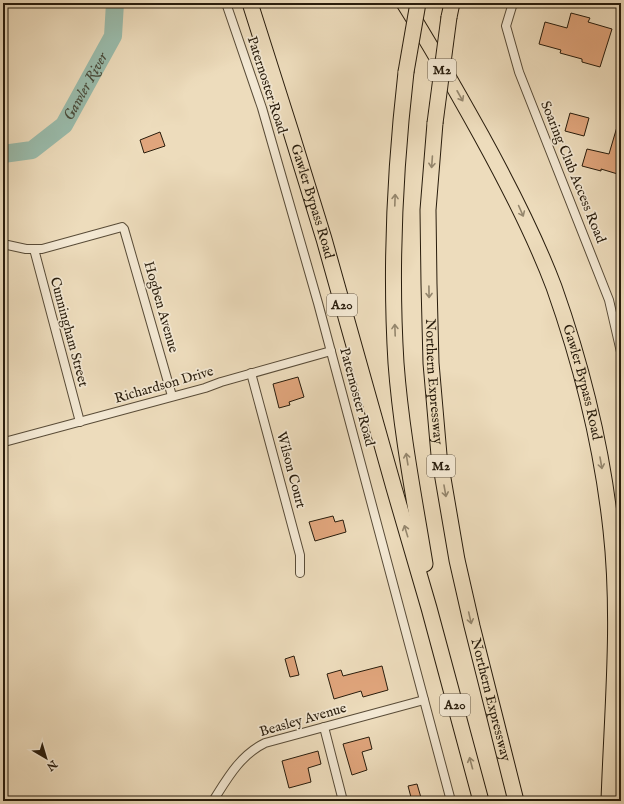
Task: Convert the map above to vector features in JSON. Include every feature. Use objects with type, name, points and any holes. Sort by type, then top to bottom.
[{"type":"highway","name":"Gawler Bypass Road","points":[[250,3],[321,232],[429,608]]},
{"type":"highway","name":"Gawler Bypass Road","points":[[404,3],[458,92],[517,202],[553,286],[573,343],[584,383],[604,483],[611,532],[614,573],[615,614],[609,801]]},
{"type":"highway","name":"M2","points":[[418,3],[406,72],[400,122],[393,269],[396,363],[404,436],[426,570],[429,608]]},
{"type":"highway","name":"Northern Expressway","points":[[451,10],[435,123],[428,210],[431,363],[439,455],[458,567],[516,801]]},
{"type":"highway","name":"A20","points":[[429,608],[481,801]]},
{"type":"street","name":"Paternoster Road","points":[[226,3],[262,108],[331,351],[451,801]]},
{"type":"street","name":"Soaring Club Access Road","points":[[513,3],[506,26],[519,72],[609,300],[621,352]]},
{"type":"street","name":"Hogben Avenue","points":[[34,249],[42,249],[122,227],[124,229],[172,396]]},
{"type":"street","points":[[3,244],[26,249],[34,249]]},
{"type":"street","name":"Cunningham Street","points":[[34,249],[80,422]]},
{"type":"street","name":"Richardson Drive","points":[[3,440],[8,441],[80,422],[205,388],[251,373],[331,351]]},
{"type":"street","name":"Wilson Court","points":[[251,373],[300,554],[300,574]]},
{"type":"street","name":"Beasley Avenue","points":[[213,801],[236,765],[265,743],[424,700]]},
{"type":"street","points":[[324,727],[343,801]]},
{"type":"building","points":[[571,13],[590,18],[588,22],[612,29],[600,67],[582,62],[582,59],[560,53],[561,50],[539,44],[545,22],[567,28]]},
{"type":"building","points":[[570,113],[589,118],[584,136],[565,131]]},
{"type":"building","points":[[619,120],[621,120],[621,175],[601,169],[601,171],[582,166],[587,149],[609,154]]},
{"type":"building","points":[[160,132],[165,146],[144,153],[140,140]]},
{"type":"building","points":[[298,377],[304,397],[289,402],[290,405],[279,408],[273,384]]},
{"type":"building","points":[[333,516],[335,522],[343,520],[346,532],[315,541],[309,522]]},
{"type":"building","points":[[294,656],[299,675],[290,677],[285,659]]},
{"type":"building","points":[[382,666],[388,690],[363,697],[361,691],[334,699],[327,674],[341,670],[343,676]]},
{"type":"building","points":[[369,737],[372,749],[362,752],[367,770],[352,775],[343,744]]},
{"type":"building","points":[[318,751],[321,764],[308,768],[311,782],[289,788],[282,761]]},
{"type":"building","points":[[417,784],[422,801],[412,801],[408,786]]},
{"type":"waterway","name":"Gawler River","points":[[3,154],[32,150],[64,125],[113,36],[115,3]]}]
